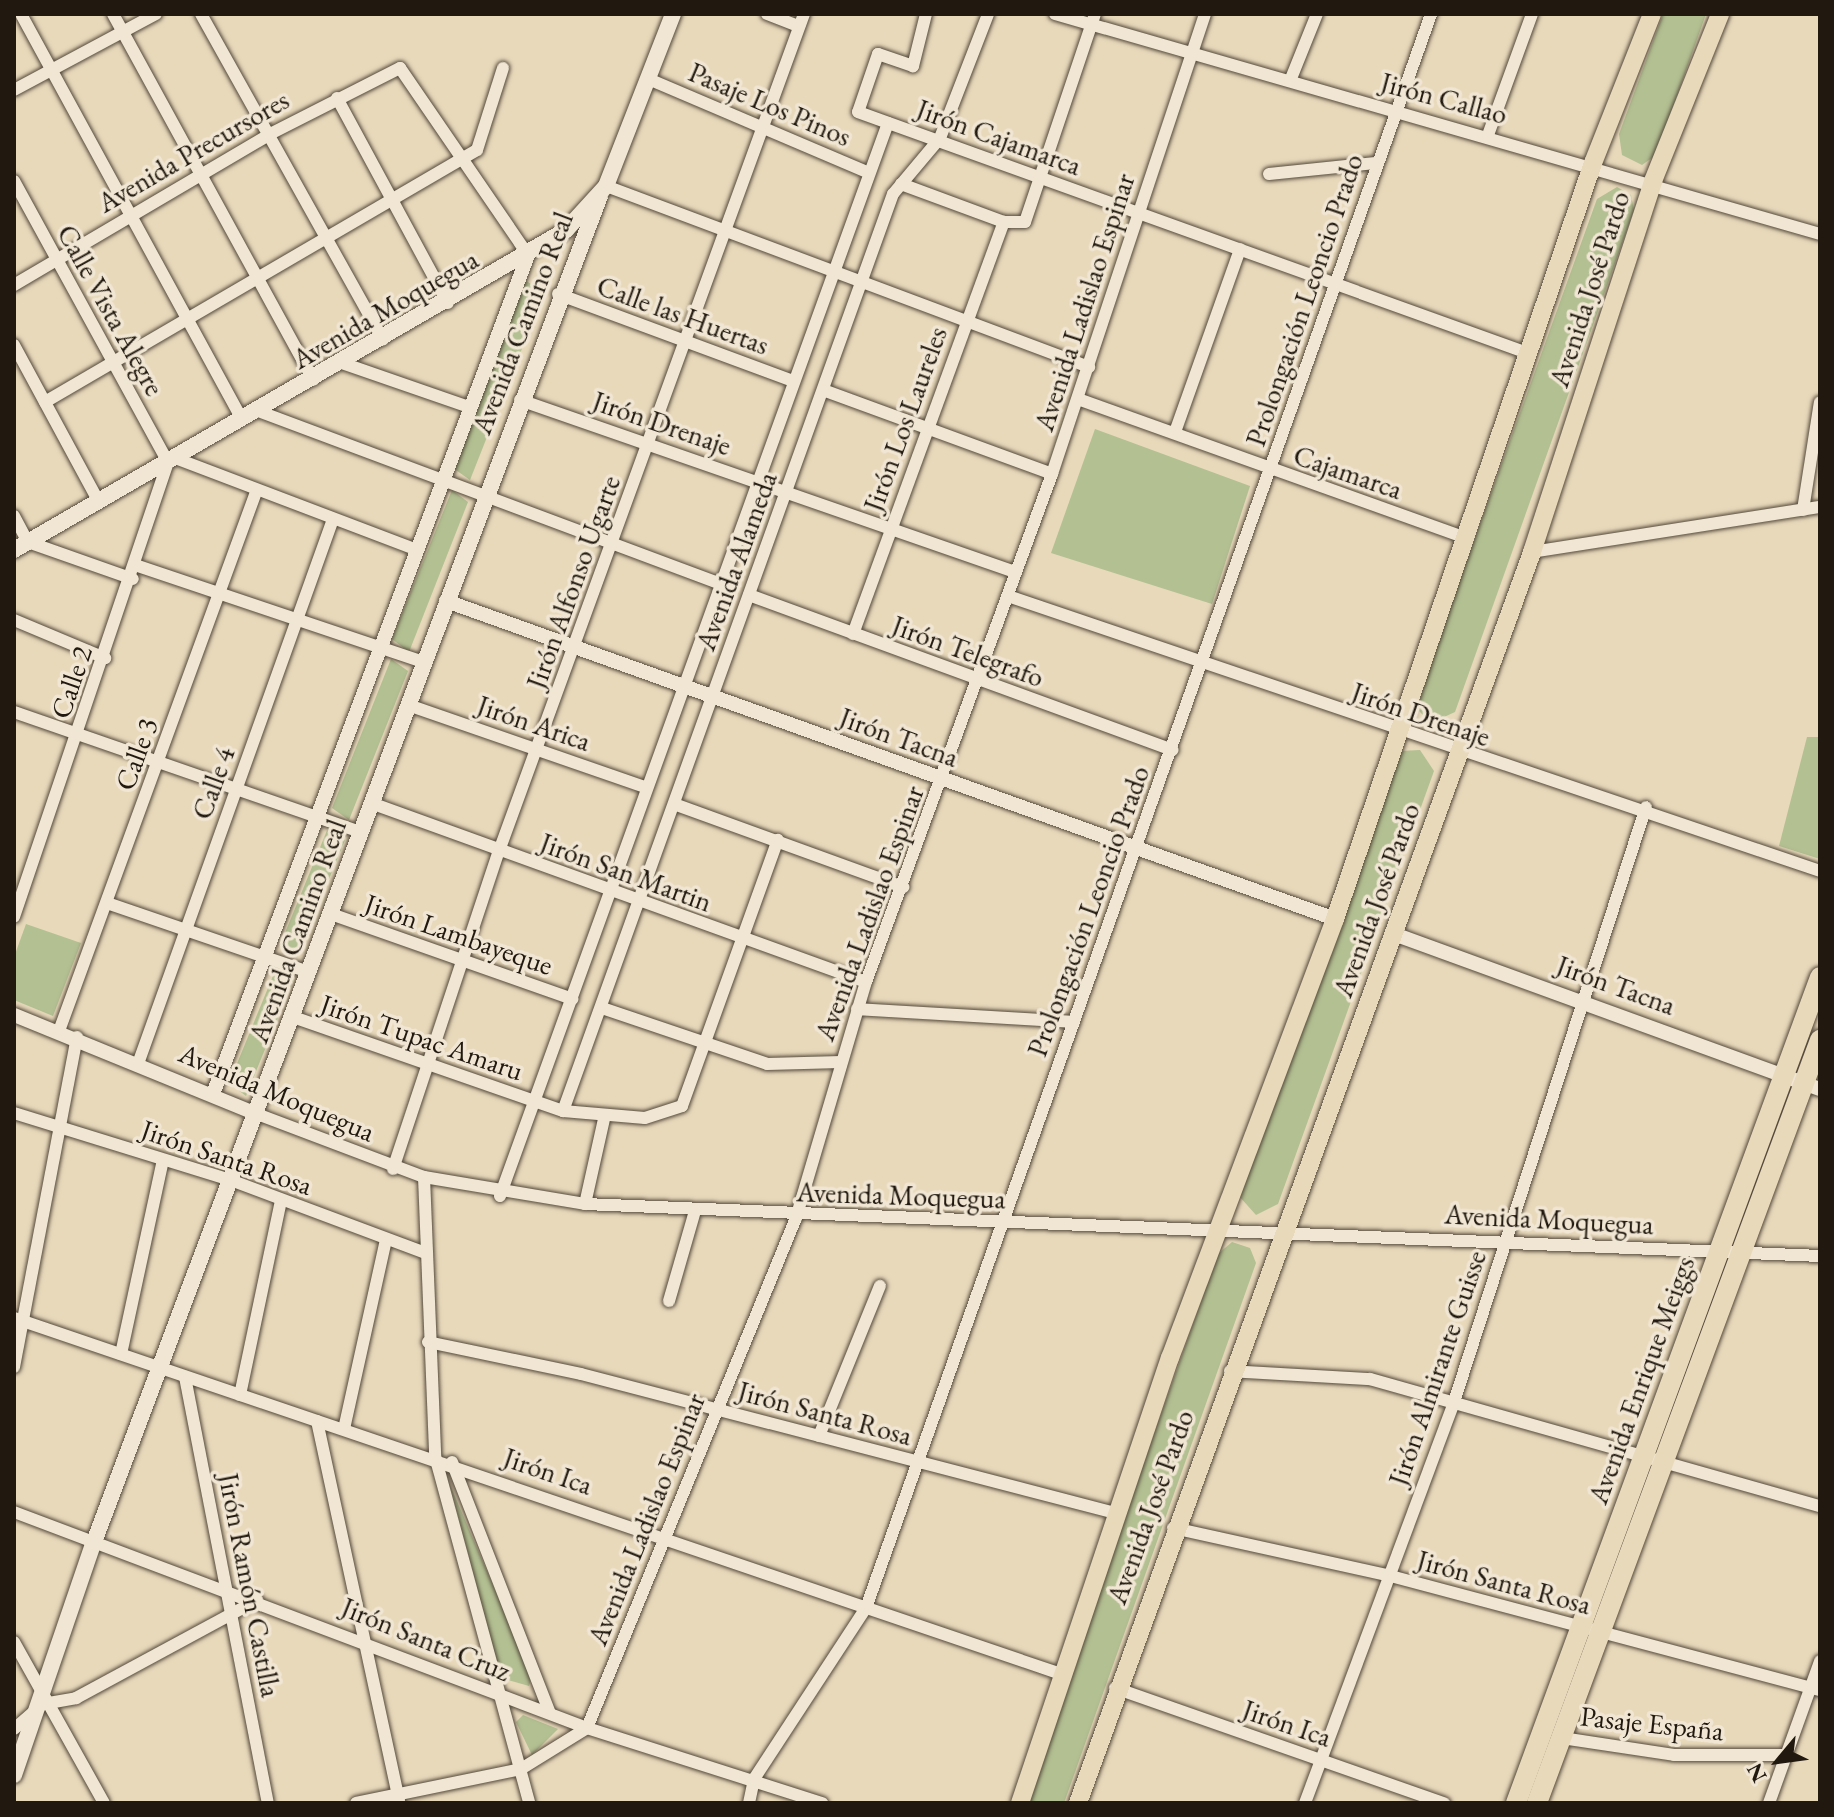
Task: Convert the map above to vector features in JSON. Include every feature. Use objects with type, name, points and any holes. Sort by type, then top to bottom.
[{"type":"highway","name":"Avenida Enrique Meiggs","points":[[1537,1803],[1562,1738],[1591,1631],[1726,1255],[1820,977]]},
{"type":"highway","name":"Avenida Enrique Meiggs","points":[[1726,1255],[1812,1086],[1820,1040]]},
{"type":"highway","name":"Avenida Enrique Meiggs","points":[[1516,1803],[1591,1631]]},
{"type":"main road","name":"Avenida Moquegua","points":[[21,546],[528,255],[603,191],[651,80],[673,14]]},
{"type":"main road","name":"Avenida José Pardo","points":[[1020,1803],[1115,1513],[1402,733],[1593,163],[1652,14]]},
{"type":"main road","name":"Avenida José Pardo","points":[[1078,1803],[1114,1688],[1394,934],[1532,552],[1653,181],[1720,14]]},
{"type":"main road","name":"Avenida Camino Real","points":[[14,1775],[43,1704],[94,1542],[164,1368],[558,294],[603,191]]},
{"type":"street","points":[[21,14],[242,420]]},
{"type":"street","points":[[113,14],[313,380]]},
{"type":"street","points":[[14,90],[156,14]]},
{"type":"street","points":[[201,14],[383,340]]},
{"type":"street","points":[[767,14],[801,20]]},
{"type":"street","name":"Jirón Cajamarca","points":[[926,14],[913,66],[878,54],[858,112],[940,138],[1240,249],[1334,277],[1530,354]]},
{"type":"street","name":"Avenida Alameda","points":[[563,1111],[641,904],[861,285],[901,184],[940,138],[988,14]]},
{"type":"street","name":"Jirón Callao","points":[[1055,14],[1093,20],[1190,53],[1593,163],[1820,234]]},
{"type":"street","name":"Avenida Ladislao Espinar","points":[[587,1728],[796,1218],[866,982],[1052,474],[1205,14]]},
{"type":"street","points":[[1290,81],[1317,14]]},
{"type":"street","name":"Prolongación Leoncio Prado","points":[[749,1803],[754,1779],[866,1608],[1272,471],[1334,277],[1431,14]]},
{"type":"street","points":[[1488,135],[1532,14]]},
{"type":"street","name":"Jirón Alfonso Ugarte","points":[[393,1169],[467,964],[499,851],[685,341],[766,129],[801,20]]},
{"type":"street","points":[[901,184],[1004,222],[1025,222],[1093,20]]},
{"type":"street","name":"Avenida Precursores","points":[[14,285],[270,134],[400,68],[462,160]]},
{"type":"street","points":[[45,402],[185,315],[477,150],[503,68]]},
{"type":"street","name":"Pasaje Los Pinos","points":[[651,80],[869,173]]},
{"type":"street","points":[[337,98],[448,303]]},
{"type":"street","name":"Avenida Alameda","points":[[500,1196],[754,481],[888,123]]},
{"type":"street","points":[[213,1094],[383,650],[415,549],[528,255],[462,160]]},
{"type":"street","points":[[1269,174],[1375,163]]},
{"type":"street","name":"Calle Vista Alegre","points":[[14,181],[54,261],[172,460]]},
{"type":"street","points":[[603,191],[727,233],[861,285],[968,319],[1089,367]]},
{"type":"street","name":"Jirón Los Laureles","points":[[853,634],[1004,222]]},
{"type":"street","points":[[1175,432],[1240,249]]},
{"type":"street","name":"Calle las Huertas","points":[[558,294],[791,380]]},
{"type":"street","points":[[14,345],[99,502]]},
{"type":"street","points":[[342,363],[469,407]]},
{"type":"street","points":[[823,390],[930,424],[1052,474]]},
{"type":"street","name":"Cajamarca","points":[[1078,399],[1468,539]]},
{"type":"street","name":"Jirón Drenaje","points":[[520,400],[1015,572]]},
{"type":"street","points":[[1803,510],[1820,402]]},
{"type":"street","points":[[258,411],[718,583]]},
{"type":"street","points":[[172,460],[332,522],[415,549]]},
{"type":"street","name":"Calle 2","points":[[14,917],[138,566],[172,460]]},
{"type":"street","name":"Calle 3","points":[[59,1031],[256,492]]},
{"type":"street","points":[[1532,552],[1820,507]]},
{"type":"street","points":[[14,516],[21,546],[133,579]]},
{"type":"street","name":"Calle 4","points":[[139,1061],[332,522]]},
{"type":"street","points":[[138,566],[296,623],[423,662]]},
{"type":"street","name":"Jirón Telegrafo","points":[[749,595],[1172,750]]},
{"type":"street","name":"Jirón Drenaje","points":[[1008,596],[1460,753],[1646,807],[1820,871]]},
{"type":"street","name":"Jirón Tacna","points":[[446,601],[680,688],[713,697],[1335,919]]},
{"type":"street","points":[[14,620],[105,658]]},
{"type":"street","name":"Jirón Arica","points":[[408,705],[645,787]]},
{"type":"street","points":[[14,712],[235,793],[361,832]]},
{"type":"street","name":"Jirón San Martin","points":[[371,803],[641,904],[866,982]]},
{"type":"street","points":[[674,804],[903,887]]},
{"type":"street","name":"Jirón Almirante Guisse","points":[[1305,1803],[1387,1575],[1454,1402],[1646,807]]},
{"type":"street","points":[[535,1102],[604,1119],[666,1115],[682,1106],[706,1047],[778,840]]},
{"type":"street","points":[[14,872],[28,878]]},
{"type":"street","points":[[107,903],[309,972]]},
{"type":"street","name":"Jirón Lambayeque","points":[[331,914],[572,999]]},
{"type":"street","name":"Jirón Tacna","points":[[1394,934],[1585,1000],[1812,1086]]},
{"type":"street","points":[[602,1008],[706,1047],[777,1066],[841,1062]]},
{"type":"street","points":[[857,1009],[1074,1022]]},
{"type":"street","name":"Avenida Moquegua","points":[[14,1015],[139,1061],[257,1114],[393,1169],[500,1196],[796,1218],[1281,1236],[1507,1240],[1726,1255],[1820,1256]]},
{"type":"street","name":"Jirón Tupac Amaru","points":[[293,1017],[535,1102]]},
{"type":"street","points":[[14,1367],[18,1320],[77,1037]]},
{"type":"street","name":"Jirón Santa Rosa","points":[[14,1113],[233,1181],[423,1252]]},
{"type":"street","points":[[585,1204],[604,1119]]},
{"type":"street","points":[[121,1354],[163,1160]]},
{"type":"street","points":[[424,1177],[423,1252],[435,1456],[529,1803]]},
{"type":"street","points":[[240,1395],[281,1200]]},
{"type":"street","points":[[669,1301],[695,1211]]},
{"type":"street","points":[[344,1429],[386,1240]]},
{"type":"street","points":[[819,1436],[880,1286]]},
{"type":"street","name":"Jirón Ica","points":[[18,1320],[317,1421],[435,1456],[1064,1675]]},
{"type":"street","name":"Jirón Santa Rosa","points":[[428,1342],[716,1409],[1115,1513]]},
{"type":"street","points":[[1230,1371],[1370,1379],[1652,1456],[1820,1506]]},
{"type":"street","name":"Jirón Ramón Castilla","points":[[185,1377],[268,1803]]},
{"type":"street","points":[[317,1421],[399,1799]]},
{"type":"street","points":[[452,1462],[550,1713]]},
{"type":"street","name":"Jirón Santa Cruz","points":[[14,1512],[366,1640],[587,1728],[822,1803]]},
{"type":"street","name":"Jirón Santa Rosa","points":[[1173,1528],[1387,1575],[1815,1689]]},
{"type":"street","points":[[14,1729],[43,1704],[76,1698],[257,1600]]},
{"type":"street","points":[[14,1642],[43,1704],[104,1803]]},
{"type":"street","points":[[1769,1803],[1785,1755],[1815,1689],[1820,1661]]},
{"type":"street","name":"Jirón Ica","points":[[1114,1688],[1444,1803]]},
{"type":"street","points":[[356,1803],[399,1799],[521,1769],[587,1728]]},
{"type":"street","name":"Pasaje España","points":[[1562,1738],[1674,1755],[1785,1755]]},
{"type":"green space","points":[[1663,14],[1706,14],[1656,155],[1642,165],[1622,155],[1619,134]]},
{"type":"green space","points":[[1617,187],[1631,195],[1634,210],[1455,712],[1431,723],[1417,709],[1438,641],[1597,199]]},
{"type":"green space","points":[[525,280],[544,293],[470,480],[453,468]]},
{"type":"green space","points":[[1095,429],[1250,486],[1212,604],[1051,553]]},
{"type":"green space","points":[[452,490],[468,502],[409,652],[392,639]]},
{"type":"green space","points":[[391,659],[408,671],[349,820],[332,808]]},
{"type":"green space","points":[[1807,737],[1820,737],[1820,859],[1779,846]]},
{"type":"green space","points":[[1420,750],[1434,771],[1278,1204],[1256,1215],[1239,1196],[1401,751]]},
{"type":"green space","points":[[328,828],[345,840],[297,957],[280,945]]},
{"type":"green space","points":[[26,924],[81,943],[53,1016],[14,1000],[14,957]]},
{"type":"green space","points":[[277,966],[294,978],[246,1096],[229,1083]]},
{"type":"green space","points":[[1232,1242],[1250,1248],[1256,1263],[1064,1803],[1023,1803],[1218,1254]]},
{"type":"green space","points":[[450,1485],[532,1676],[529,1686],[501,1678]]},
{"type":"green space","points":[[523,1715],[558,1729],[532,1755],[516,1722]]}]
